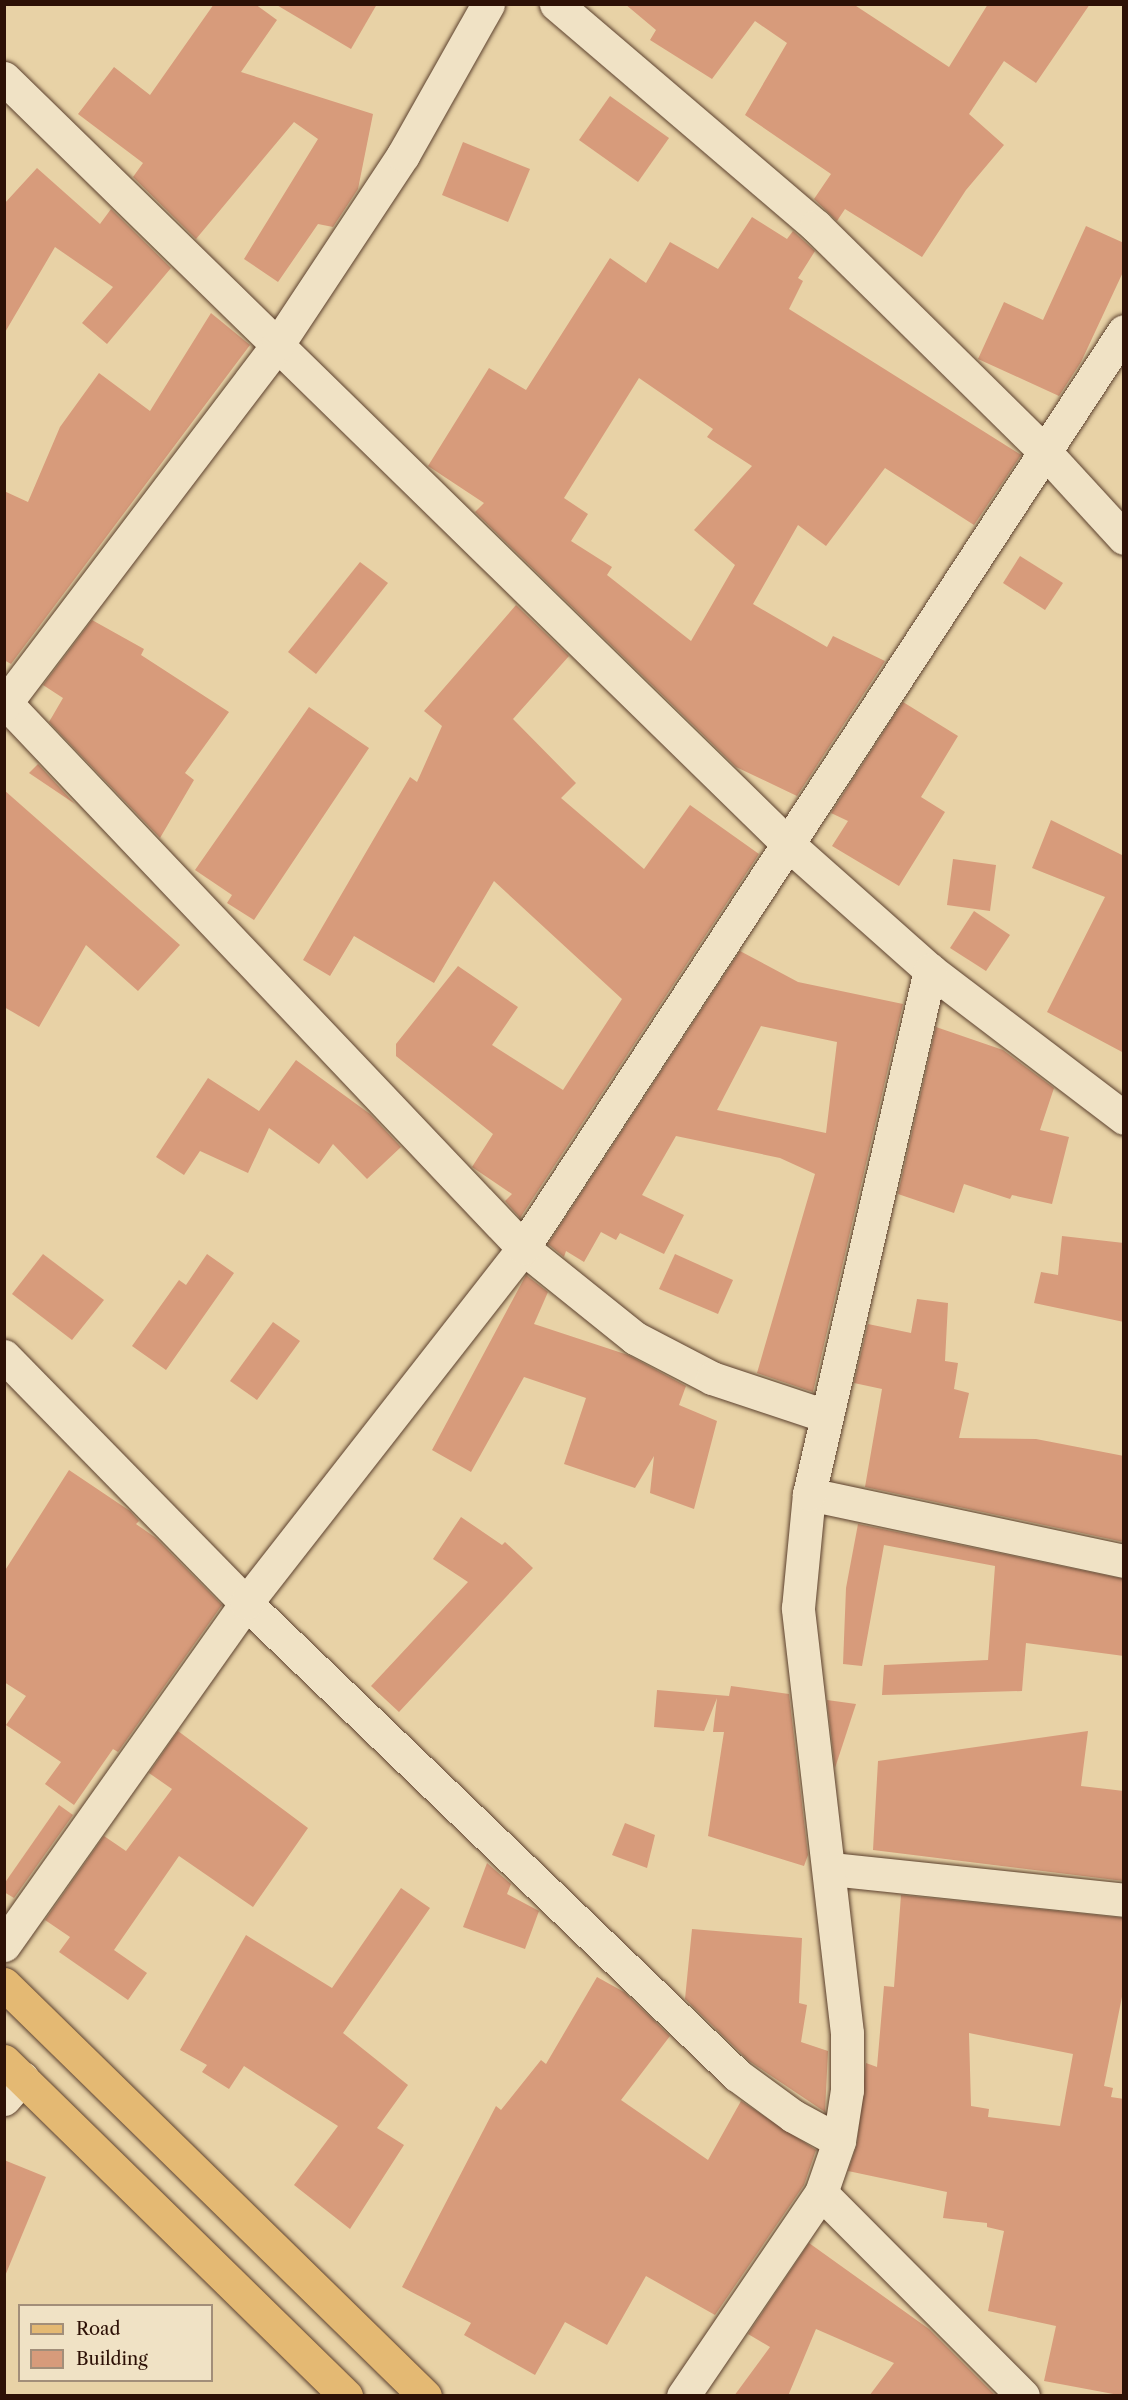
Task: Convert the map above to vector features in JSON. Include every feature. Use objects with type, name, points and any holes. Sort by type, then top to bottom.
[{"type":"main road","points":[[4,1984],[425,2396]]},
{"type":"main road","points":[[10,2079],[346,2396]]},
{"type":"street","points":[[488,4],[404,155],[278,344],[5,703],[523,1248],[635,1338],[712,1378],[826,1416]]},
{"type":"street","points":[[556,4],[816,226],[1046,453],[1124,538]]},
{"type":"street","points":[[4,78],[788,844],[930,970],[1124,1118]]},
{"type":"street","points":[[4,1945],[246,1603],[523,1248],[1124,331]]},
{"type":"street","points":[[683,2396],[820,2193],[839,2141],[847,2090],[847,2033],[831,1869],[808,1724],[798,1608],[808,1494],[930,970]]},
{"type":"street","points":[[4,1356],[246,1603],[736,2075],[793,2116],[839,2141]]},
{"type":"street","points":[[808,1494],[1124,1561]]},
{"type":"street","points":[[831,1869],[1124,1900]]},
{"type":"street","points":[[820,2193],[1023,2396]]},
{"type":"building","points":[[214,4],[255,4],[277,20],[241,72],[373,114],[358,189],[333,227],[318,224],[278,282],[244,259],[318,139],[294,122],[196,239],[133,177],[143,163],[78,114],[114,67],[150,95]]},
{"type":"building","points":[[275,4],[377,4],[351,49]]},
{"type":"building","points":[[625,4],[853,4],[949,67],[988,4],[1090,4],[1036,83],[1004,61],[969,114],[1004,145],[966,190],[922,257],[845,209],[837,221],[814,199],[831,174],[745,115],[787,43],[755,21],[712,79],[650,40],[656,30]]},
{"type":"building","points":[[610,96],[669,138],[638,182],[579,140]]},
{"type":"building","points":[[463,142],[530,169],[508,222],[442,195]]},
{"type":"building","points":[[37,168],[100,224],[111,209],[171,268],[107,344],[82,323],[113,287],[55,247],[4,334],[4,204]]},
{"type":"building","points":[[752,217],[787,239],[793,231],[815,251],[798,278],[803,281],[789,309],[1021,455],[974,525],[885,468],[826,546],[798,525],[753,604],[827,647],[833,636],[885,661],[797,796],[736,767],[475,512],[484,503],[428,466],[489,368],[526,390],[610,258],[646,283],[670,242],[718,269]],"holes":[[[639,378],[713,429],[707,437],[752,466],[694,530],[735,565],[691,641],[607,575],[612,567],[571,541],[588,514],[564,498]]]},
{"type":"building","points":[[1086,226],[1124,243],[1124,270],[1081,362],[1059,396],[978,359],[1004,302],[1043,320]]},
{"type":"building","points":[[211,313],[250,345],[11,664],[4,660],[4,491],[28,502],[60,427],[99,373],[150,411]]},
{"type":"building","points":[[1020,556],[1063,583],[1045,610],[1003,583]]},
{"type":"building","points":[[360,562],[388,583],[316,674],[288,652]]},
{"type":"building","points":[[516,605],[569,656],[513,719],[576,783],[561,798],[644,869],[690,805],[759,854],[520,1218],[505,1201],[512,1194],[472,1167],[493,1134],[396,1056],[396,1044],[458,966],[518,1007],[492,1045],[563,1090],[622,999],[494,881],[434,983],[354,936],[330,976],[303,960],[410,777],[417,782],[442,726],[424,711]]},
{"type":"building","points":[[92,620],[144,649],[141,655],[229,712],[185,773],[194,780],[160,838],[49,722],[63,698],[43,685]]},
{"type":"building","points":[[903,702],[958,736],[921,797],[945,812],[899,886],[832,846],[848,821],[831,813]]},
{"type":"building","points":[[309,707],[369,748],[254,920],[227,903],[232,895],[195,870]]},
{"type":"building","points":[[38,764],[75,804],[29,773]]},
{"type":"building","points":[[4,790],[180,945],[138,991],[86,945],[39,1027],[4,1007]]},
{"type":"building","points":[[1051,820],[1124,856],[1124,1053],[1047,1012],[1105,897],[1032,868]]},
{"type":"building","points":[[953,859],[996,865],[990,911],[947,905]]},
{"type":"building","points":[[974,911],[1010,935],[986,971],[950,948]]},
{"type":"building","points":[[740,951],[798,982],[903,1004],[813,1392],[757,1373],[815,1174],[780,1158],[676,1136],[642,1195],[684,1215],[664,1254],[620,1233],[616,1240],[601,1232],[584,1262],[566,1251],[564,1257],[548,1244]],"holes":[[[761,1026],[837,1042],[826,1133],[717,1110]]]},
{"type":"building","points":[[936,1027],[1003,1050],[1054,1088],[1040,1130],[1069,1137],[1052,1204],[1012,1195],[1010,1199],[964,1184],[954,1213],[898,1194]]},
{"type":"building","points":[[296,1060],[370,1114],[401,1147],[367,1179],[333,1144],[319,1164],[269,1128],[248,1173],[200,1151],[184,1175],[156,1157],[208,1078],[259,1111]]},
{"type":"building","points":[[1062,1236],[1124,1243],[1124,1322],[1034,1303],[1041,1272],[1058,1275]]},
{"type":"building","points":[[43,1254],[104,1300],[72,1340],[12,1294]]},
{"type":"building","points":[[207,1254],[234,1273],[166,1370],[132,1346],[179,1280],[186,1285]]},
{"type":"building","points":[[675,1254],[733,1280],[718,1314],[659,1289]]},
{"type":"building","points":[[526,1275],[548,1292],[534,1324],[628,1355],[686,1386],[679,1405],[717,1421],[694,1509],[650,1493],[654,1456],[635,1488],[564,1464],[586,1398],[524,1377],[471,1472],[432,1450]]},
{"type":"building","points":[[917,1299],[948,1303],[945,1361],[958,1363],[954,1389],[969,1393],[959,1438],[1036,1439],[1124,1456],[1124,1542],[865,1487],[882,1389],[854,1383],[868,1324],[911,1333]]},
{"type":"building","points":[[273,1322],[300,1341],[257,1400],[230,1381]]},
{"type":"building","points":[[69,1470],[130,1511],[139,1521],[136,1524],[156,1538],[222,1605],[118,1752],[113,1749],[74,1805],[45,1784],[61,1762],[6,1725],[26,1696],[4,1682],[4,1572]]},
{"type":"building","points":[[461,1517],[502,1545],[505,1542],[533,1568],[399,1712],[371,1686],[468,1582],[433,1559]]},
{"type":"building","points":[[858,1524],[1124,1579],[1124,1656],[1026,1643],[1022,1691],[882,1695],[884,1665],[988,1660],[995,1566],[884,1545],[862,1666],[843,1664],[846,1588]]},
{"type":"building","points":[[731,1686],[789,1694],[808,1855],[804,1866],[708,1836],[724,1732],[713,1732],[717,1698],[704,1731],[654,1727],[657,1690],[729,1696]]},
{"type":"building","points":[[827,1700],[856,1704],[835,1768]]},
{"type":"building","points":[[178,1731],[308,1828],[253,1907],[179,1856],[114,1950],[147,1973],[128,2000],[59,1952],[70,1937],[45,1920],[104,1836],[126,1851],[172,1789],[149,1773]]},
{"type":"building","points":[[1088,1731],[1081,1786],[1124,1791],[1124,1881],[873,1850],[878,1761]]},
{"type":"building","points":[[59,1805],[73,1815],[14,1898],[4,1892],[4,1884]]},
{"type":"building","points":[[625,1823],[655,1835],[647,1868],[612,1855]]},
{"type":"building","points":[[487,1863],[511,1884],[507,1894],[539,1911],[525,1949],[463,1927]]},
{"type":"building","points":[[401,1888],[430,1908],[343,2033],[408,2085],[377,2128],[404,2145],[350,2229],[294,2185],[338,2126],[244,2066],[229,2089],[202,2072],[207,2065],[180,2050],[246,1935],[332,1988]]},
{"type":"building","points":[[901,1895],[1124,1918],[1124,1987],[1104,2086],[1113,2088],[1111,2097],[1124,2099],[1124,2396],[1044,2381],[1056,2326],[988,2311],[1004,2231],[987,2227],[987,2223],[943,2218],[947,2192],[848,2171],[857,2144],[866,2063],[877,2067],[884,1986],[894,1987]],"holes":[[[969,2033],[1073,2054],[1060,2126],[988,2117],[989,2109],[971,2106]]]},
{"type":"building","points":[[692,1929],[802,1938],[799,2003],[807,2005],[801,2042],[828,2051],[825,2112],[749,2061],[685,1999]]},
{"type":"building","points":[[597,1977],[624,1992],[670,2036],[621,2100],[708,2160],[741,2101],[816,2150],[804,2185],[715,2315],[646,2276],[607,2345],[565,2322],[535,2375],[464,2335],[471,2323],[402,2287],[496,2106],[501,2110],[541,2060],[546,2064]]},
{"type":"building","points":[[4,2160],[46,2177],[5,2276],[4,2276]]},
{"type":"building","points":[[809,2243],[929,2329],[996,2396],[869,2396],[894,2363],[816,2329],[788,2396],[734,2396],[770,2347],[748,2334]]}]
